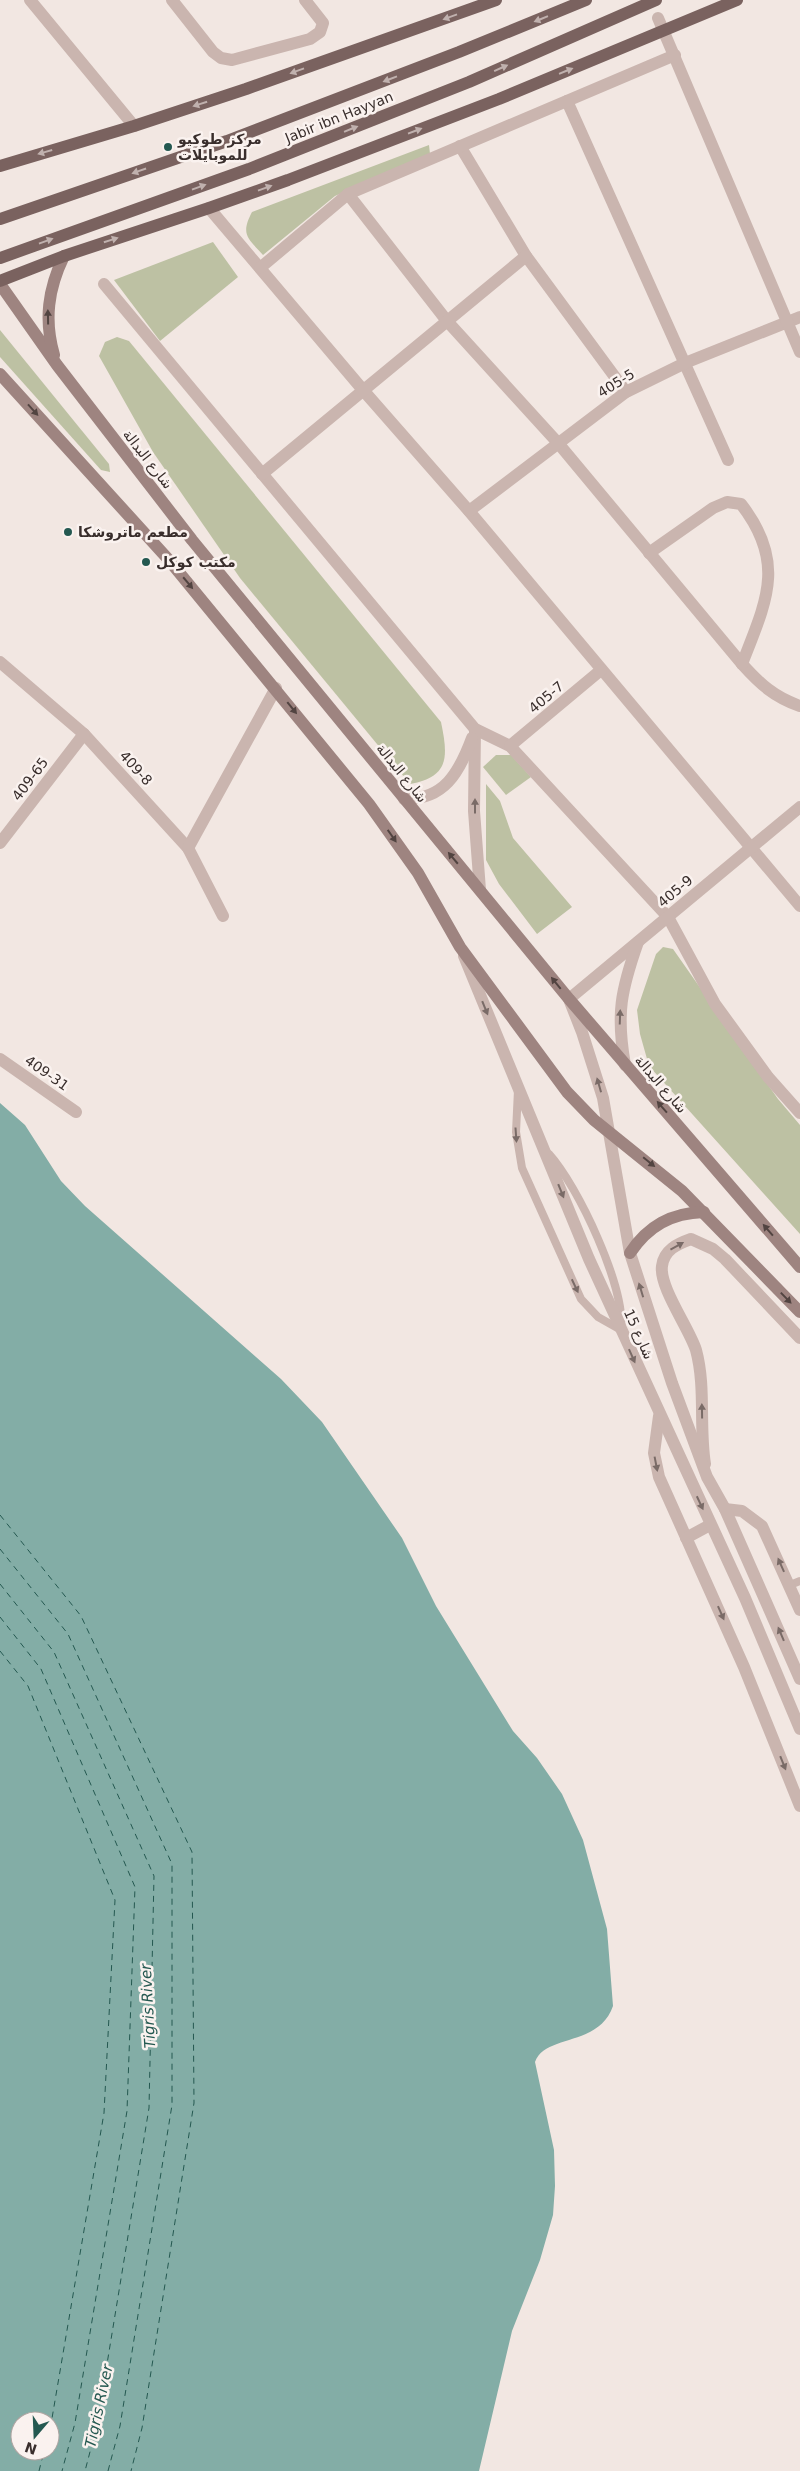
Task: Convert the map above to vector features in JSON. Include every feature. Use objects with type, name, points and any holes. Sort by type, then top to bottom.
[{"type":"main road","points":[[0,166],[134,126],[246,89],[496,0]]},
{"type":"main road","name":"Jabir ibn Hayyan","points":[[0,219],[227,141],[459,52],[586,0]]},
{"type":"main road","name":"Jabir ibn Hayyan","points":[[0,258],[249,169],[469,82],[656,0]]},
{"type":"main road","points":[[0,282],[64,256],[288,180],[499,99],[737,0]]},
{"type":"main road","points":[[57,365],[47,320],[48,298],[54,276],[64,256]]},
{"type":"main road","name":"شارع البدالة","points":[[0,282],[57,365],[192,540],[569,999],[800,1267]]},
{"type":"main road","points":[[0,374],[168,559],[276,688],[394,838],[427,888],[460,947],[567,1092],[594,1120],[659,1170],[704,1212],[800,1312]]},
{"type":"main road","points":[[630,1253],[638,1241],[661,1222],[682,1214],[704,1212]]},
{"type":"street","points":[[30,0],[134,126]]},
{"type":"street","points":[[172,0],[213,52],[221,58],[232,60],[310,39],[320,32],[323,23],[305,0]]},
{"type":"street","points":[[658,18],[800,352]]},
{"type":"street","points":[[260,268],[348,194],[675,55]]},
{"type":"street","points":[[567,101],[728,460]]},
{"type":"street","points":[[460,146],[526,256],[626,392]]},
{"type":"street","points":[[348,194],[447,321],[558,443],[742,664],[759,683],[781,699],[800,706]]},
{"type":"street","points":[[209,208],[363,390],[469,511],[800,906]]},
{"type":"street","points":[[262,474],[526,256]]},
{"type":"street","points":[[104,284],[475,729],[510,746],[668,917],[715,1004],[768,1076],[800,1113]]},
{"type":"street","name":"405-5","points":[[469,511],[626,392],[685,363],[800,317]]},
{"type":"street","points":[[649,553],[713,508],[727,502],[741,504],[754,520],[767,552],[769,583],[760,616],[742,664]]},
{"type":"street","name":"409-8","points":[[0,662],[84,734],[188,848],[223,916]]},
{"type":"street","name":"405-7","points":[[510,746],[601,670]]},
{"type":"street","points":[[188,848],[276,688]]},
{"type":"street","points":[[404,799],[420,800],[435,793],[449,782],[465,758],[475,729]]},
{"type":"street","points":[[475,729],[474,811],[480,890]]},
{"type":"street","name":"409-65","points":[[0,843],[84,734]]},
{"type":"street","name":"405-9","points":[[569,999],[800,807]]},
{"type":"street","points":[[625,1065],[619,1031],[620,1010],[630,965],[638,942]]},
{"type":"street","name":"شارع 15","points":[[460,947],[621,1330],[659,1416],[745,1598],[800,1729]]},
{"type":"street","name":"شارع 15","points":[[569,999],[594,1065],[611,1132],[630,1253],[643,1296],[707,1477],[725,1509],[800,1679]]},
{"type":"street","name":"409-31","points":[[0,1059],[76,1112]]},
{"type":"street","points":[[707,1477],[701,1440],[700,1368],[696,1349],[661,1272],[664,1257],[678,1244],[691,1239],[713,1248],[800,1338]]},
{"type":"street","points":[[681,1407],[659,1416],[654,1440],[659,1477],[744,1667],[800,1806]]},
{"type":"street","points":[[725,1509],[742,1511],[762,1526],[795,1583],[800,1610]]},
{"type":"street","points":[[686,1538],[710,1525]]},
{"type":"street","points":[[745,1598],[762,1592]]},
{"type":"lane","points":[[518,1087],[516,1132],[522,1168],[581,1299],[598,1317],[621,1330]]},
{"type":"green space","points":[[429,145],[430,154],[335,196],[263,255],[247,236],[248,220],[252,212]]},
{"type":"green space","points":[[213,242],[238,277],[160,341],[114,280]]},
{"type":"green space","points":[[0,330],[109,464],[110,472],[101,470],[0,357]]},
{"type":"green space","points":[[117,337],[129,341],[441,722],[445,755],[439,770],[433,776],[410,784],[240,578],[153,452],[99,356],[105,342]]},
{"type":"green space","points":[[496,755],[511,755],[531,777],[506,795],[483,767]]},
{"type":"green space","points":[[486,784],[500,801],[513,838],[572,907],[537,934],[499,884],[486,860]]},
{"type":"green space","points":[[663,947],[673,949],[778,1099],[800,1125],[800,1234],[649,1066],[640,1034],[637,1010],[656,954]]},
{"type":"water","name":"Tigris River","points":[[0,1103],[25,1125],[61,1181],[85,1206],[281,1379],[322,1422],[402,1538],[436,1606],[513,1731],[537,1758],[562,1794],[583,1840],[607,1929],[613,2006],[606,2019],[596,2028],[549,2047],[541,2053],[535,2062],[554,2150],[555,2186],[553,2215],[540,2260],[512,2331],[479,2471],[0,2471]]},
{"type":"ferry route","points":[[0,1515],[81,1616],[192,1852],[194,2103],[142,2428],[131,2471]]},
{"type":"ferry route","points":[[0,1549],[68,1634],[172,1864],[172,2105],[120,2426],[108,2471]]},
{"type":"ferry route","points":[[0,1584],[54,1652],[154,1876],[149,2108],[97,2425],[85,2471]]},
{"type":"ferry route","points":[[0,1617],[41,1669],[135,1887],[127,2111],[75,2423],[62,2471]]},
{"type":"ferry route","points":[[0,1651],[28,1686],[115,1900],[104,2113],[53,2411]]},
{"type":"ferry route","points":[[39,2471],[42,2461]]},
{"type":"place","name":"مركز طوكيو للموبايلات","points":[[168,147]]},
{"type":"place","name":"مطعم ماتروشكا","points":[[68,532]]},
{"type":"place","name":"مكتب كوكل","points":[[146,562]]}]
